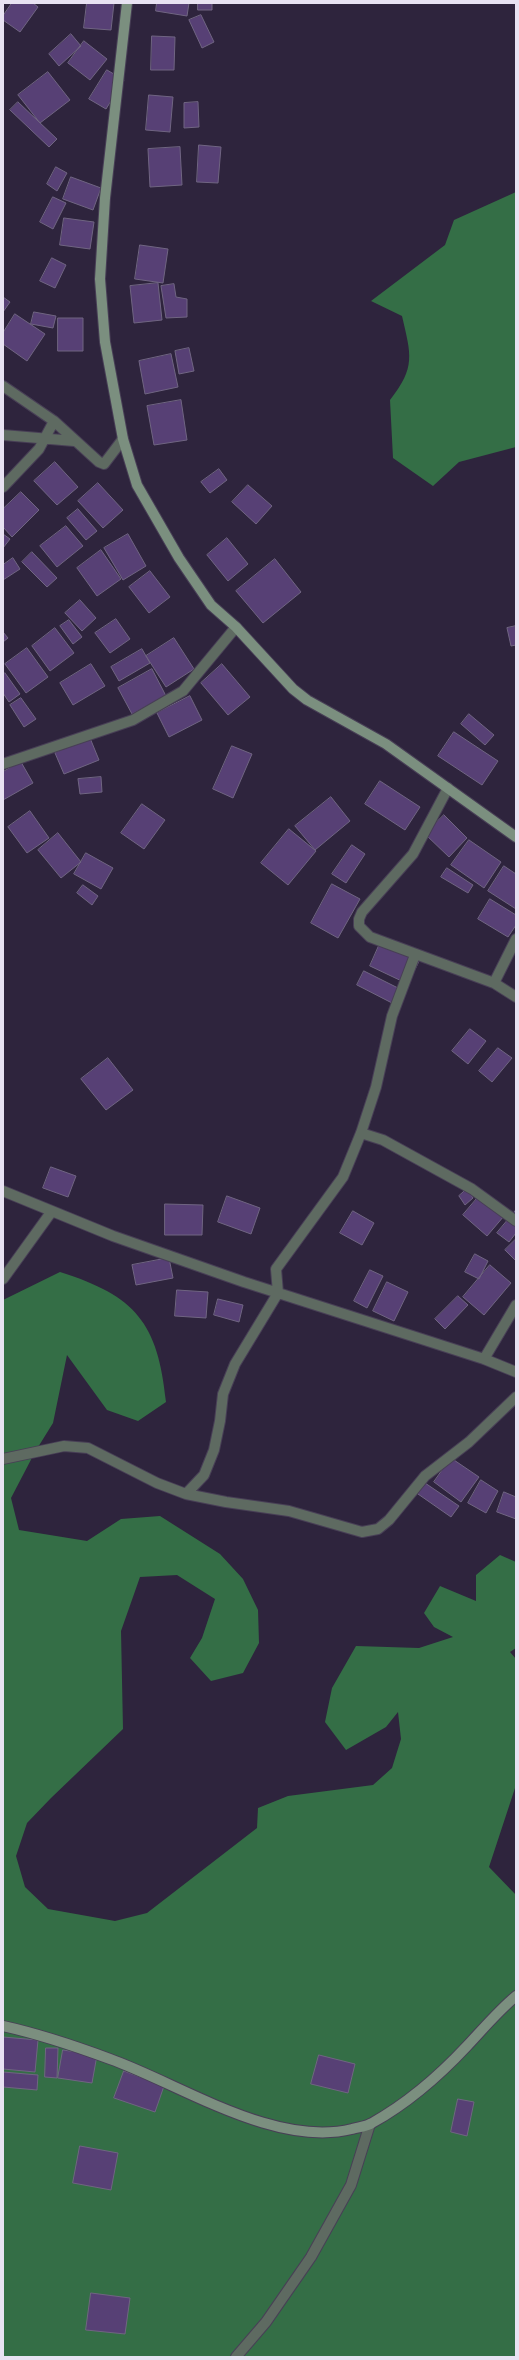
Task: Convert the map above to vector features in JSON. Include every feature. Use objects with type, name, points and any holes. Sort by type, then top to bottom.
[{"type":"street","points":[[127,3],[105,198],[100,279],[105,342],[123,439],[137,485],[179,558],[211,605],[236,627],[293,690],[307,700],[386,744],[516,837]]},
{"type":"street","points":[[3,386],[54,421],[74,441],[95,459],[104,464],[123,439]]},
{"type":"street","points":[[3,487],[31,459],[46,439],[54,421]]},
{"type":"street","points":[[3,434],[74,441]]},
{"type":"street","points":[[3,764],[133,720],[183,691],[236,627]]},
{"type":"street","points":[[448,788],[413,854],[362,912],[359,919],[359,926],[370,937],[415,955],[494,983],[516,997]]},
{"type":"street","points":[[494,983],[516,939]]},
{"type":"street","points":[[186,1494],[204,1475],[214,1450],[220,1421],[223,1394],[235,1364],[278,1293],[276,1269],[343,1178],[361,1133],[376,1087],[392,1016],[415,955]]},
{"type":"street","points":[[361,1133],[383,1140],[472,1189],[516,1221]]},
{"type":"street","points":[[3,1191],[113,1236],[278,1293],[484,1359],[516,1372]]},
{"type":"street","points":[[3,1279],[52,1211]]},
{"type":"street","points":[[484,1359],[516,1305]]},
{"type":"street","points":[[3,1459],[64,1446],[88,1448],[157,1483],[186,1494],[226,1502],[289,1511],[362,1532],[378,1529],[389,1520],[425,1476],[460,1450],[516,1398]]},
{"type":"street","points":[[3,2026],[110,2059],[195,2096],[277,2127],[307,2133],[344,2131],[370,2124],[414,2096],[467,2046],[501,2008],[516,1996]]},
{"type":"street","points":[[236,2357],[266,2322],[311,2258],[351,2185],[370,2124]]},
{"type":"green space","points":[[516,192],[516,447],[459,462],[433,486],[393,458],[390,400],[398,389],[408,369],[408,341],[402,316],[371,301],[445,245],[454,220]]},
{"type":"green space","points":[[60,1272],[86,1281],[108,1291],[125,1303],[138,1316],[149,1332],[157,1352],[166,1402],[138,1421],[107,1410],[67,1355],[53,1423],[35,1452],[11,1498],[19,1530],[87,1541],[121,1519],[160,1516],[220,1554],[243,1579],[258,1610],[259,1643],[243,1673],[211,1681],[190,1658],[202,1638],[215,1599],[177,1575],[140,1577],[121,1631],[123,1729],[27,1823],[16,1856],[25,1887],[48,1909],[115,1921],[147,1913],[257,1828],[258,1808],[288,1796],[373,1785],[392,1768],[401,1739],[398,1712],[386,1727],[346,1750],[325,1722],[332,1688],[356,1646],[419,1648],[453,1637],[434,1627],[424,1613],[440,1586],[476,1601],[476,1575],[500,1555],[516,1562],[516,1648],[510,1652],[516,1659],[516,1785],[489,1867],[516,1895],[516,2357],[3,2357],[3,1300]]},
{"type":"building","points":[[12,3],[33,3],[38,7],[20,32],[3,20],[3,16]]},
{"type":"building","points":[[87,3],[114,3],[111,30],[84,28]]},
{"type":"building","points":[[157,3],[189,3],[187,16],[156,11]]},
{"type":"building","points":[[198,3],[212,3],[212,10],[198,10]]},
{"type":"building","points":[[201,15],[214,42],[202,48],[189,20]]},
{"type":"building","points":[[71,34],[81,46],[59,66],[49,54]]},
{"type":"building","points":[[152,36],[175,37],[174,70],[151,70]]},
{"type":"building","points":[[84,41],[107,59],[90,80],[68,63]]},
{"type":"building","points":[[107,70],[124,80],[106,109],[89,99]]},
{"type":"building","points":[[48,72],[70,100],[40,123],[18,95]]},
{"type":"building","points":[[149,95],[173,97],[170,132],[146,130]]},
{"type":"building","points":[[18,102],[57,139],[49,147],[10,110]]},
{"type":"building","points":[[198,102],[199,127],[184,128],[184,103]]},
{"type":"building","points":[[199,145],[221,147],[218,183],[197,182]]},
{"type":"building","points":[[180,147],[182,185],[150,187],[148,149]]},
{"type":"building","points":[[56,167],[67,173],[57,191],[47,184]]},
{"type":"building","points":[[71,177],[101,188],[93,210],[63,199]]},
{"type":"building","points":[[53,197],[66,203],[53,229],[40,222]]},
{"type":"building","points":[[64,218],[94,222],[90,249],[60,245]]},
{"type":"building","points":[[140,245],[168,249],[163,283],[135,279]]},
{"type":"building","points":[[52,258],[66,265],[55,288],[40,281]]},
{"type":"building","points":[[158,283],[162,320],[134,323],[130,286]]},
{"type":"building","points":[[174,284],[176,297],[187,299],[187,317],[166,318],[161,286]]},
{"type":"building","points":[[3,297],[10,302],[3,312]]},
{"type":"building","points":[[34,312],[56,316],[53,328],[31,324]]},
{"type":"building","points":[[15,314],[45,334],[27,361],[3,344],[3,333]]},
{"type":"building","points":[[58,318],[83,318],[83,351],[58,351]]},
{"type":"building","points":[[189,348],[194,371],[179,374],[175,351]]},
{"type":"building","points":[[171,354],[178,387],[145,394],[139,361]]},
{"type":"building","points":[[181,400],[187,440],[154,445],[147,406]]},
{"type":"building","points":[[55,462],[78,487],[57,505],[34,481]]},
{"type":"building","points":[[219,469],[227,480],[210,493],[201,482]]},
{"type":"building","points":[[98,483],[123,510],[103,528],[78,501]]},
{"type":"building","points":[[248,485],[272,506],[256,524],[232,502]]},
{"type":"building","points":[[21,492],[39,510],[12,537],[3,527],[3,509]]},
{"type":"building","points":[[78,509],[97,531],[86,540],[67,518]]},
{"type":"building","points":[[66,526],[83,546],[57,567],[40,546]]},
{"type":"building","points":[[3,534],[10,539],[3,548]]},
{"type":"building","points":[[128,534],[146,566],[123,580],[104,548]]},
{"type":"building","points":[[227,538],[248,564],[228,581],[207,555]]},
{"type":"building","points":[[101,550],[121,579],[97,596],[77,568]]},
{"type":"building","points":[[32,552],[57,578],[47,587],[22,562]]},
{"type":"building","points":[[13,558],[20,569],[3,580],[3,565]]},
{"type":"building","points":[[275,559],[301,592],[263,623],[236,591]]},
{"type":"building","points":[[150,571],[170,597],[149,613],[129,587]]},
{"type":"building","points":[[80,600],[96,618],[82,631],[65,613]]},
{"type":"building","points":[[116,619],[130,639],[110,653],[95,633]]},
{"type":"building","points":[[69,620],[82,637],[73,644],[60,626]]},
{"type":"building","points":[[516,626],[516,645],[511,646],[507,628]]},
{"type":"building","points":[[55,628],[74,653],[50,671],[32,646]]},
{"type":"building","points":[[3,632],[8,638],[3,642]]},
{"type":"building","points":[[174,638],[194,669],[166,687],[146,656]]},
{"type":"building","points":[[27,648],[48,677],[26,693],[5,664]]},
{"type":"building","points":[[142,649],[150,663],[119,681],[111,667]]},
{"type":"building","points":[[91,664],[105,686],[73,705],[60,683]]},
{"type":"building","points":[[222,664],[250,697],[228,715],[201,683]]},
{"type":"building","points":[[152,669],[166,696],[132,714],[118,688]]},
{"type":"building","points":[[5,673],[20,694],[9,702],[3,693],[3,675]]},
{"type":"building","points":[[190,696],[202,720],[169,737],[157,713]]},
{"type":"building","points":[[21,698],[36,719],[24,727],[10,705]]},
{"type":"building","points":[[469,714],[494,735],[485,745],[461,724]]},
{"type":"building","points":[[454,732],[498,761],[482,785],[438,756]]},
{"type":"building","points":[[90,738],[99,760],[64,774],[55,753]]},
{"type":"building","points":[[232,746],[252,754],[233,798],[213,789]]},
{"type":"building","points":[[21,762],[33,783],[3,800],[3,772]]},
{"type":"building","points":[[101,777],[102,792],[80,794],[78,779]]},
{"type":"building","points":[[380,781],[420,807],[405,830],[365,804]]},
{"type":"building","points":[[331,797],[350,821],[315,850],[295,826]]},
{"type":"building","points":[[142,804],[165,820],[144,849],[121,833]]},
{"type":"building","points":[[30,811],[49,838],[27,853],[8,827]]},
{"type":"building","points":[[444,815],[467,838],[449,857],[425,834]]},
{"type":"building","points":[[289,829],[316,851],[288,885],[261,863]]},
{"type":"building","points":[[58,833],[81,862],[61,878],[38,850]]},
{"type":"building","points":[[469,840],[501,862],[484,888],[451,865]]},
{"type":"building","points":[[352,845],[365,854],[346,883],[332,874]]},
{"type":"building","points":[[86,853],[113,868],[101,889],[74,874]]},
{"type":"building","points":[[504,866],[516,874],[516,909],[488,891]]},
{"type":"building","points":[[447,868],[473,885],[468,893],[441,877]]},
{"type":"building","points":[[332,884],[360,899],[338,938],[311,923]]},
{"type":"building","points":[[83,885],[98,896],[92,905],[77,893]]},
{"type":"building","points":[[490,899],[516,915],[516,925],[508,937],[478,919]]},
{"type":"building","points":[[382,939],[421,957],[408,984],[370,966]]},
{"type":"building","points":[[364,971],[400,989],[392,1003],[357,985]]},
{"type":"building","points":[[470,1029],[486,1041],[468,1064],[452,1051]]},
{"type":"building","points":[[498,1048],[512,1058],[492,1082],[479,1071]]},
{"type":"building","points":[[108,1058],[133,1090],[106,1110],[81,1079]]},
{"type":"building","points":[[51,1167],[76,1176],[68,1197],[43,1188]]},
{"type":"building","points":[[467,1189],[473,1198],[465,1205],[459,1196]]},
{"type":"building","points":[[480,1195],[504,1216],[487,1236],[463,1215]]},
{"type":"building","points":[[227,1196],[260,1208],[251,1234],[218,1222]]},
{"type":"building","points":[[165,1204],[203,1205],[202,1235],[165,1235]]},
{"type":"building","points":[[516,1210],[516,1233],[509,1242],[497,1233]]},
{"type":"building","points":[[353,1211],[374,1223],[362,1245],[340,1233]]},
{"type":"building","points":[[516,1239],[516,1261],[505,1250]]},
{"type":"building","points":[[475,1254],[488,1261],[479,1279],[465,1272]]},
{"type":"building","points":[[169,1258],[173,1278],[136,1285],[132,1265]]},
{"type":"building","points":[[490,1265],[511,1283],[484,1315],[463,1297]]},
{"type":"building","points":[[370,1270],[383,1276],[367,1308],[354,1301]]},
{"type":"building","points":[[387,1282],[408,1292],[394,1321],[373,1311]]},
{"type":"building","points":[[177,1290],[208,1292],[206,1318],[175,1316]]},
{"type":"building","points":[[458,1296],[468,1305],[445,1329],[435,1319]]},
{"type":"building","points":[[218,1299],[243,1305],[239,1322],[214,1315]]},
{"type":"building","points":[[451,1458],[479,1477],[461,1502],[434,1482]]},
{"type":"building","points":[[481,1480],[498,1491],[486,1513],[468,1503]]},
{"type":"building","points":[[425,1483],[459,1506],[451,1517],[418,1494]]},
{"type":"building","points":[[504,1492],[516,1497],[516,1519],[497,1512]]},
{"type":"building","points":[[3,2037],[38,2040],[35,2072],[3,2069]]},
{"type":"building","points":[[46,2048],[58,2048],[57,2078],[45,2077]]},
{"type":"building","points":[[63,2050],[97,2055],[92,2083],[58,2078]]},
{"type":"building","points":[[319,2055],[355,2064],[348,2093],[311,2084]]},
{"type":"building","points":[[124,2071],[164,2086],[155,2112],[114,2098]]},
{"type":"building","points":[[3,2072],[38,2075],[37,2090],[3,2087]]},
{"type":"building","points":[[458,2099],[474,2102],[467,2136],[451,2132]]},
{"type":"building","points":[[80,2146],[118,2153],[111,2190],[73,2183]]},
{"type":"building","points":[[91,2293],[130,2298],[125,2334],[86,2330]]}]
